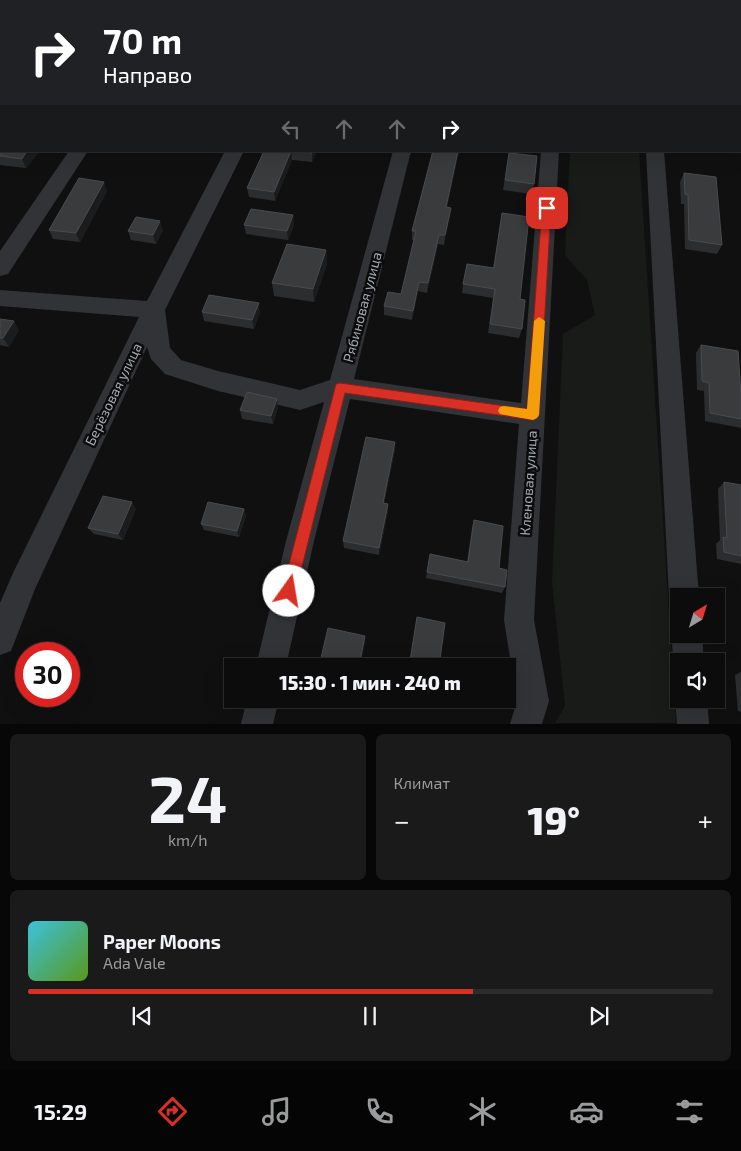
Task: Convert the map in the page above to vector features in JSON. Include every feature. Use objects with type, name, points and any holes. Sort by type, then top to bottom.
[{"type":"street","points":[[0,268],[78,152]]},
{"type":"street","name":"Берёзовая улица","points":[[0,640],[23,583],[154,310],[234,152]]},
{"type":"street","name":"Рябиновая улица","points":[[273,658],[300,541],[402,152]]},
{"type":"street","name":"Кленовая улица","points":[[526,724],[533,701],[519,620],[550,152]]},
{"type":"street","points":[[655,152],[683,588]]},
{"type":"street","points":[[0,298],[154,310],[159,352],[173,367],[218,381],[300,400],[340,387],[533,415]]},
{"type":"street","points":[[257,724],[261,708]]},
{"type":"street","points":[[692,708],[693,724]]},
{"type":"shaded area","points":[[570,152],[639,152],[671,653],[670,708],[675,708],[676,723],[555,723],[565,706],[552,582],[563,334],[595,315],[587,280],[565,255]]},
{"type":"building","points":[[0,152],[26,152],[22,159],[0,156]]},
{"type":"building","points":[[264,152],[291,152],[274,192],[247,188]]},
{"type":"building","points":[[433,152],[458,152],[446,207],[451,208],[445,235],[439,235],[428,283],[419,282],[413,311],[384,306],[388,292],[401,294],[416,231],[412,231]]},
{"type":"building","points":[[509,153],[537,156],[534,184],[505,180]]},
{"type":"building","points":[[684,173],[716,177],[722,245],[689,240],[688,195],[685,194]]},
{"type":"building","points":[[79,178],[104,182],[76,233],[49,230]]},
{"type":"building","points":[[251,209],[293,215],[287,231],[244,225]]},
{"type":"building","points":[[502,213],[529,217],[520,299],[525,300],[522,329],[490,324],[495,289],[463,284],[467,264],[494,268]]},
{"type":"building","points":[[136,217],[160,221],[153,235],[128,231]]},
{"type":"building","points":[[287,244],[326,250],[313,289],[272,283]]},
{"type":"building","points":[[209,295],[259,303],[252,320],[202,312]]},
{"type":"building","points":[[0,319],[14,321],[3,338],[0,338]]},
{"type":"building","points":[[701,345],[738,351],[741,419],[710,413],[709,383],[702,381]]},
{"type":"building","points":[[247,392],[277,399],[271,416],[240,410]]},
{"type":"building","points":[[366,437],[395,442],[383,503],[388,504],[379,548],[343,541]]},
{"type":"building","points":[[724,482],[741,485],[741,556],[724,552],[723,537],[727,538]]},
{"type":"building","points":[[103,496],[132,502],[118,534],[88,528]]},
{"type":"building","points":[[208,502],[244,509],[237,531],[201,524]]},
{"type":"building","points":[[474,520],[503,526],[499,568],[507,570],[505,587],[427,572],[430,554],[468,562]]},
{"type":"building","points":[[417,617],[445,623],[440,658],[410,658]]},
{"type":"building","points":[[328,628],[365,636],[361,658],[321,658]]},
{"type":"slow traffic","points":[[504,411],[533,415],[539,321]]},
{"type":"route","points":[[289,591],[340,387],[533,415],[547,208]]}]
